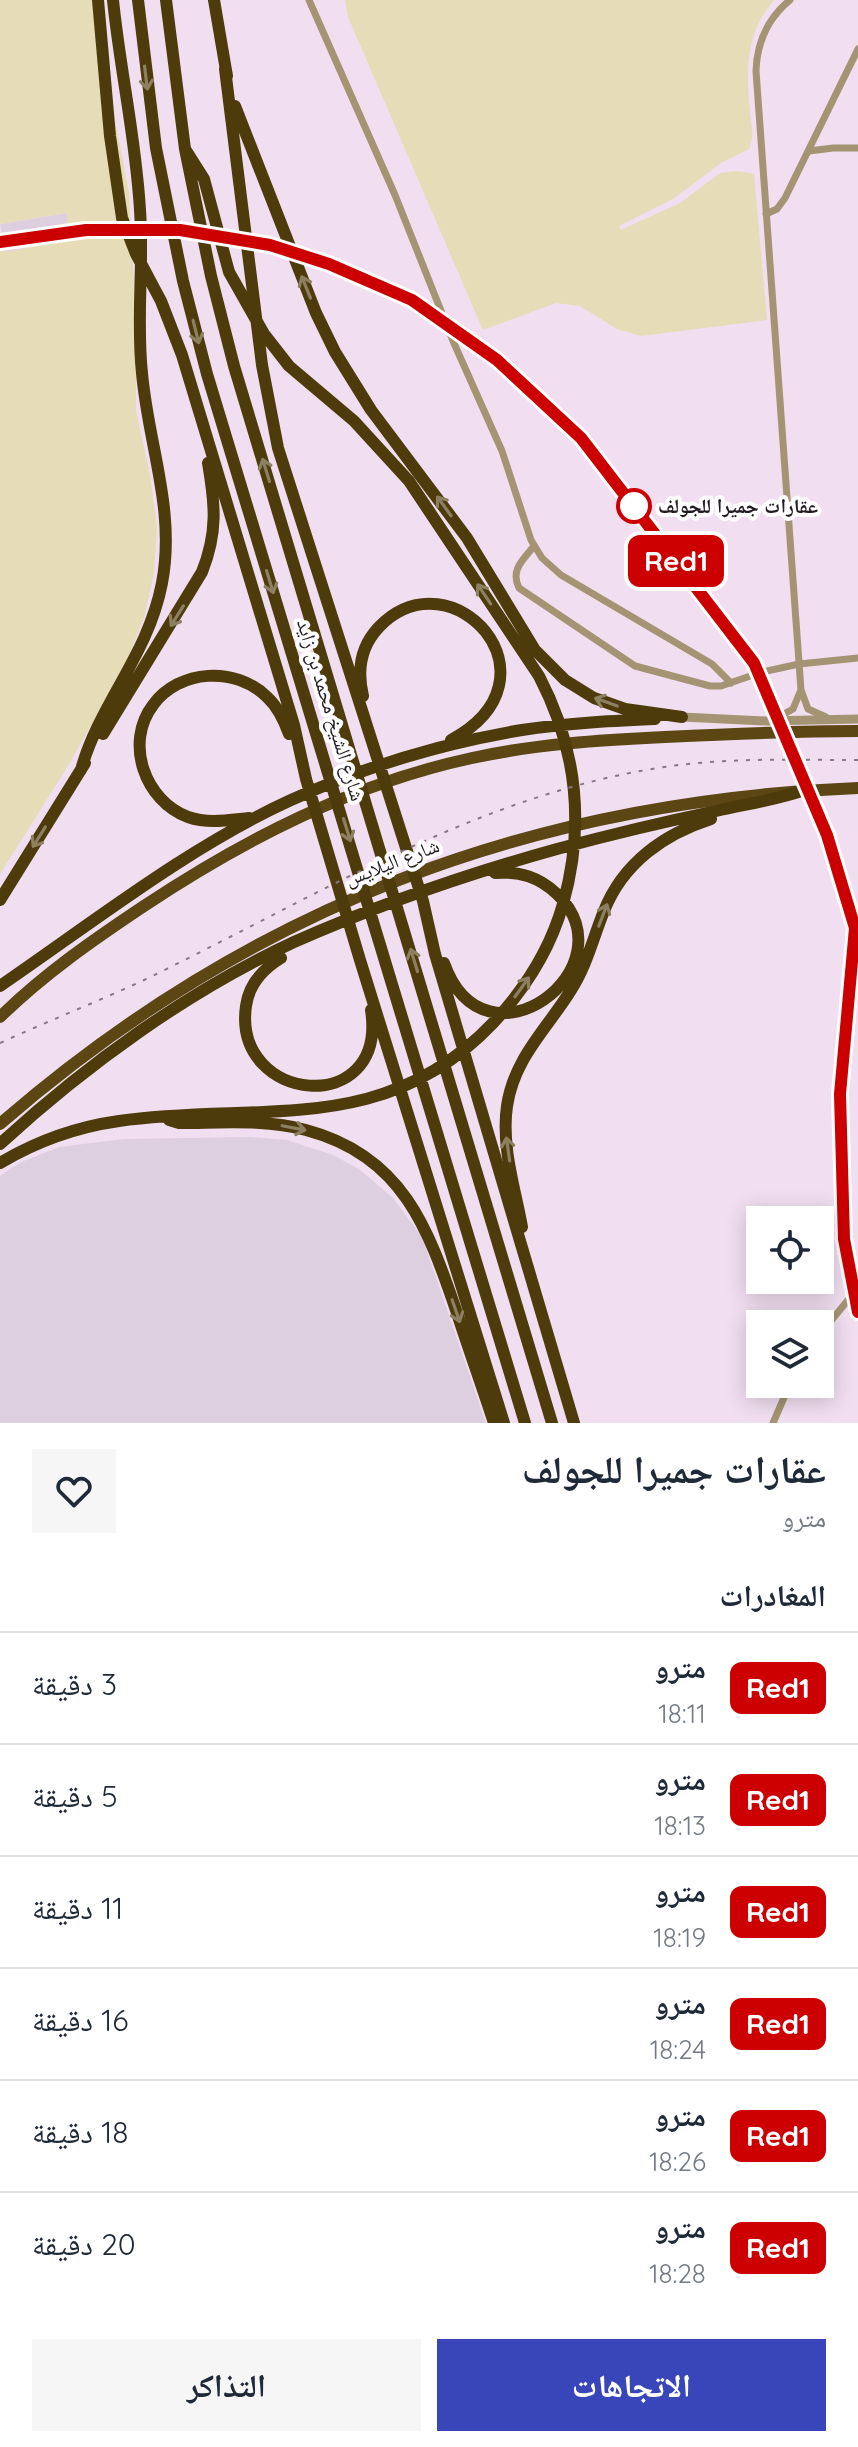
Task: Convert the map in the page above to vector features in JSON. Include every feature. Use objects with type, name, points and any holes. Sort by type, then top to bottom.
[{"type":"highway","points":[[98,0],[110,136],[122,218],[172,328],[198,408],[360,960],[504,1423]]},
{"type":"highway","points":[[81,770],[89,745],[144,644],[158,601],[166,537],[161,476],[142,375],[138,316],[141,230],[136,160],[113,0]]},
{"type":"highway","name":"شارع الشيخ محمد بن زايد","points":[[138,0],[156,148],[183,281],[207,374],[525,1423]]},
{"type":"highway","name":"شارع الشيخ محمد بن زايد","points":[[166,0],[185,149],[211,276],[234,366],[552,1423]]},
{"type":"highway","points":[[214,0],[267,396],[289,489],[427,919],[574,1423]]},
{"type":"highway","points":[[225,69],[250,149],[316,313],[335,352],[371,410],[467,538],[529,642],[557,673],[594,698],[625,709],[682,717]]},
{"type":"highway","points":[[0,1163],[38,1143],[74,1130],[116,1121],[163,1115],[317,1110],[360,1101],[408,1084],[445,1063],[486,1031],[517,996],[543,954],[560,915],[571,873],[577,820],[574,784],[565,739],[549,695],[420,497],[373,440],[289,366],[264,334],[234,286],[204,179],[185,149]]},
{"type":"highway","points":[[0,900],[194,589],[209,556],[215,520],[198,408]]},
{"type":"highway","points":[[374,754],[359,682],[362,656],[373,633],[393,616],[434,604],[460,610],[481,626],[496,648],[501,675],[492,705],[483,717],[463,733],[433,748]]},
{"type":"highway","points":[[256,817],[206,821],[181,813],[159,798],[143,770],[140,744],[145,719],[152,706],[173,686],[201,676],[230,677],[255,687],[284,720],[306,779]]},
{"type":"highway","points":[[0,986],[166,872],[290,800],[433,748],[546,727],[682,717]]},
{"type":"highway","points":[[0,1017],[54,968],[200,869],[295,818],[396,779],[472,758],[576,742],[858,731]]},
{"type":"highway","name":"شارع اليلايس","points":[[0,1124],[82,1057],[219,967],[317,915],[431,867],[514,839],[610,816],[693,801],[858,788]]},
{"type":"highway","points":[[0,1144],[50,1100],[163,1017],[310,935],[438,884],[557,849],[781,798],[804,790]]},
{"type":"highway","points":[[525,1254],[505,1124],[510,1091],[521,1060],[579,977],[604,911],[627,872],[661,841],[687,827],[715,818],[727,808]]},
{"type":"highway","points":[[427,919],[454,984],[477,1005],[497,1011],[519,1011],[538,1005],[554,993],[575,959],[577,927],[567,906],[543,883],[522,873],[468,876]]},
{"type":"highway","points":[[310,935],[301,947],[261,973],[247,1000],[244,1016],[249,1041],[261,1062],[281,1078],[304,1086],[328,1086],[353,1073],[362,1063],[369,1051],[373,1024],[360,960]]},
{"type":"highway","points":[[163,1115],[179,1123],[264,1123],[305,1129],[346,1146],[377,1166],[407,1198],[430,1237],[494,1423]]},
{"type":"street","points":[[309,0],[395,195],[463,366],[498,441],[534,546],[561,575],[712,664],[731,683]]},
{"type":"street","points":[[790,0],[768,24],[756,59],[801,690],[803,701],[810,711],[836,720]]},
{"type":"street","points":[[766,214],[782,204],[858,49]]},
{"type":"street","points":[[809,151],[858,148]]},
{"type":"street","points":[[534,546],[516,571],[516,582],[522,591],[640,668],[710,686],[799,664],[858,658]]},
{"type":"street","points":[[766,721],[790,712],[798,703],[801,690]]},
{"type":"street","points":[[682,717],[766,721],[858,719]]},
{"type":"street","points":[[834,1317],[858,1288]]},
{"type":"street","points":[[773,1423],[784,1398]]},
{"type":"shaded area","points":[[67,213],[68,222],[61,225],[61,238],[6,252],[0,224]]},
{"type":"shaded area","points":[[250,1137],[287,1140],[333,1155],[359,1169],[393,1198],[422,1237],[486,1423],[0,1423],[0,1176],[21,1162],[59,1147],[124,1139]]},
{"type":"sand","points":[[0,0],[98,0],[111,99],[129,192],[136,320],[136,411],[157,527],[154,572],[144,618],[125,665],[68,766],[0,874],[0,233],[3,232],[7,252],[60,238],[60,226],[68,222],[66,213],[0,224]]},
{"type":"sand","points":[[345,0],[774,0],[757,26],[750,53],[748,82],[752,135],[749,149],[721,163],[673,199],[619,226],[621,230],[680,203],[720,173],[738,171],[754,174],[767,320],[641,336],[617,329],[580,306],[556,303],[483,330],[348,17]]},
{"type":"railway","points":[[0,1043],[144,980],[391,856],[519,804],[585,783],[678,765],[755,760],[858,760]]},
{"type":"metro line","name":"Red1","points":[[0,242],[86,230],[180,230],[270,245],[329,264],[412,300],[497,360],[581,438],[754,663],[827,835],[855,928],[840,1094],[844,1239],[858,1312]]},
{"type":"place","name":"عقارات جميرا للجولف","points":[[634,506]]}]
